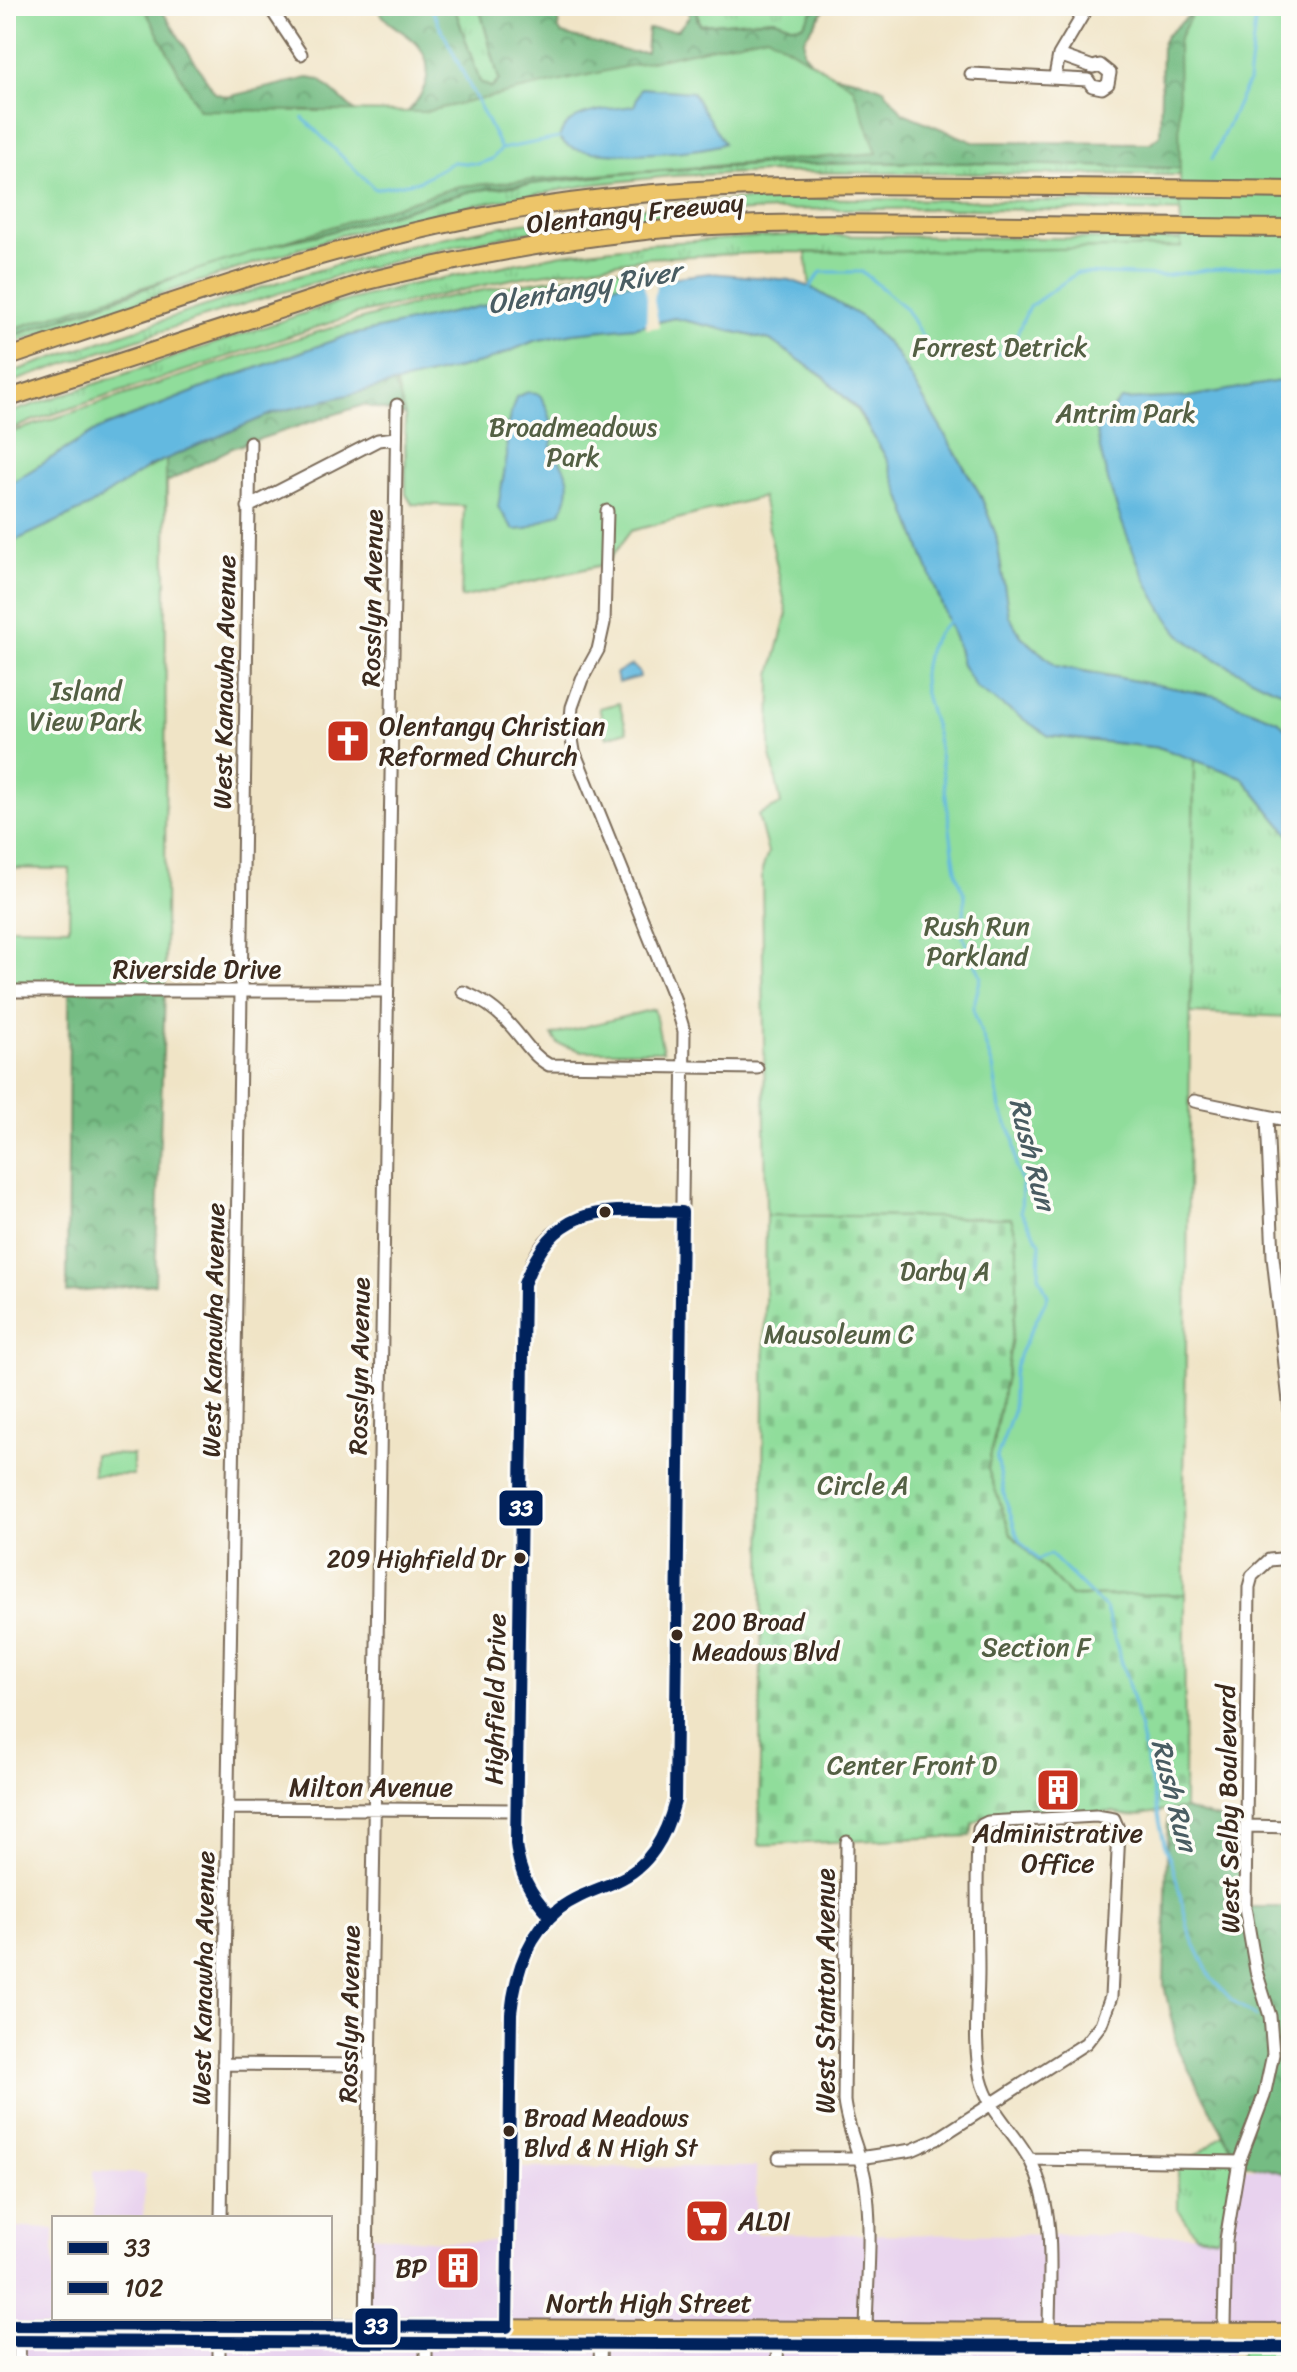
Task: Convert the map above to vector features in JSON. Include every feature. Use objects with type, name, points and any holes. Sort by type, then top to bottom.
[{"type":"highway","name":"Olentangy Freeway","points":[[6,358],[307,259],[395,236],[512,211],[634,194],[812,184],[1291,190]]},
{"type":"highway","name":"Olentangy Freeway","points":[[6,399],[368,281],[533,246],[638,232],[738,225],[888,223],[1291,228]]},
{"type":"main road","name":"North High Street","points":[[13,2325],[219,2322],[366,2327],[1291,2331]]},
{"type":"main road","points":[[930,2366],[931,2329]]},
{"type":"street","points":[[269,6],[301,54]]},
{"type":"street","points":[[1055,76],[1059,55],[1088,6]]},
{"type":"street","points":[[971,74],[1055,76],[1088,80],[1092,86],[1102,88],[1110,79],[1106,68],[1100,65],[1093,67],[1059,55]]},
{"type":"street","name":"Rosslyn Avenue","points":[[366,2327],[397,405]]},
{"type":"street","points":[[248,507],[378,440],[396,438]]},
{"type":"street","name":"West Kanawha Avenue","points":[[221,2216],[250,442]]},
{"type":"street","points":[[507,2327],[512,2001],[522,1961],[550,1915],[574,1899],[626,1877],[641,1867],[662,1840],[675,1801],[684,1031],[677,1006],[574,751],[570,728],[574,699],[598,650],[604,623],[607,511]]},
{"type":"street","name":"Riverside Drive","points":[[6,991],[387,991]]},
{"type":"street","points":[[463,992],[486,1003],[538,1058],[549,1065],[757,1068]]},
{"type":"street","points":[[1194,1101],[1291,1121]]},
{"type":"street","points":[[1267,1117],[1277,1298],[1291,1419]]},
{"type":"street","name":"Highfield Drive","points":[[550,1915],[526,1888],[517,1859],[515,1810],[524,1284],[536,1251],[566,1222],[598,1212],[682,1212]]},
{"type":"street","points":[[1277,1298],[1291,1300]]},
{"type":"street","name":"West Selby Boulevard","points":[[1223,2366],[1225,2246],[1239,2162],[1264,2096],[1273,2036],[1256,1971],[1245,1907],[1249,1587],[1252,1576],[1269,1560],[1291,1558]]},
{"type":"street","name":"Milton Avenue","points":[[227,1808],[515,1810]]},
{"type":"street","points":[[779,2158],[859,2158],[912,2150],[937,2139],[991,2105],[1086,2043],[1108,2011],[1113,1983],[1118,1824],[1114,1819],[1096,1816],[985,1822],[979,1829],[978,2056],[985,2094],[991,2105],[1030,2159],[1039,2181],[1049,2222],[1049,2330]]},
{"type":"street","points":[[1247,1826],[1291,1827]]},
{"type":"street","name":"West Stanton Avenue","points":[[847,1842],[844,2101],[846,2120],[865,2179],[868,2213],[866,2329]]},
{"type":"street","points":[[223,2064],[370,2065]]},
{"type":"street","points":[[1030,2159],[1239,2162]]},
{"type":"street","points":[[219,2322],[219,2366]]},
{"type":"street","points":[[13,2325],[19,2366]]},
{"type":"street","points":[[426,2327],[426,2366]]},
{"type":"street","points":[[600,2366],[601,2327]]},
{"type":"street","points":[[777,2366],[778,2328]]},
{"type":"street","points":[[1086,2330],[1086,2366]]},
{"type":"shaded area","points":[[756,2167],[756,2234],[1196,2235],[1218,2238],[1233,2168],[1257,2168],[1291,2175],[1291,2345],[1241,2345],[1232,2348],[1229,2366],[6,2366],[6,2227],[52,2229],[52,2320],[139,2320],[139,2325],[367,2328],[369,2235],[509,2242],[511,2168]]},
{"type":"shaded area","points":[[93,2171],[145,2174],[143,2216],[94,2216]]},
{"type":"green space","points":[[6,6],[159,6],[215,93],[227,97],[308,78],[320,80],[369,124],[397,123],[419,98],[427,77],[425,56],[418,45],[385,19],[376,6],[454,6],[480,82],[492,88],[499,80],[479,6],[560,6],[558,28],[562,34],[629,52],[646,52],[648,29],[678,30],[689,17],[689,6],[697,6],[700,25],[775,19],[793,26],[803,25],[816,6],[827,6],[804,39],[804,53],[820,72],[860,80],[884,89],[903,113],[973,142],[1150,143],[1160,135],[1162,44],[1166,36],[1194,11],[1291,6],[1291,171],[927,162],[758,165],[629,173],[471,191],[326,233],[247,251],[6,339]]},
{"type":"green space","points":[[6,6],[143,6],[199,110],[424,112],[767,35],[853,87],[877,153],[459,186],[6,331]]},
{"type":"green space","points":[[454,6],[479,6],[500,81],[492,88],[480,83]]},
{"type":"green space","points":[[697,6],[816,6],[803,25],[793,26],[775,19],[700,25]]},
{"type":"green space","name":"Antrim Park","points":[[1196,6],[1291,6],[1291,735],[1287,730],[1118,677],[1056,666],[1021,636],[1009,616],[996,535],[980,494],[896,353],[863,318],[810,287],[806,253],[1181,247],[1178,41]]},
{"type":"green space","points":[[927,162],[1291,171],[1291,176],[767,172],[671,176],[595,184],[474,205],[344,234],[6,345],[6,339],[247,251],[326,233],[471,191],[629,173],[758,165]]},
{"type":"green space","points":[[771,198],[1291,204],[1291,213],[830,209],[685,214],[588,223],[513,234],[366,268],[221,312],[6,384],[6,374],[257,289],[410,245],[499,227],[589,214]]},
{"type":"green space","points":[[792,235],[1291,241],[1291,252],[780,252],[646,258],[516,278],[357,314],[6,432],[6,414],[323,307],[400,287],[562,254],[647,244]]},
{"type":"green space","points":[[635,267],[639,282],[495,303],[343,337],[97,430],[6,486],[6,434],[259,350],[413,305],[496,288]]},
{"type":"green space","name":"Rush Run Parkland","points":[[674,318],[770,340],[824,377],[856,409],[887,459],[962,665],[1049,736],[1161,748],[1194,759],[1185,1594],[1071,1596],[1011,1534],[988,1469],[1017,1301],[1017,1237],[1011,1218],[766,1215],[762,870],[768,853],[758,815],[781,804],[770,750],[771,675],[787,613],[762,497],[631,531],[606,564],[461,598],[464,506],[412,504],[406,494],[405,415],[396,383],[484,362],[534,341]]},
{"type":"green space","name":"Island View Park","points":[[467,366],[412,504],[406,494],[405,415],[363,405],[232,448],[167,482],[165,991],[155,1284],[67,1293],[70,869],[6,868],[6,545],[150,466],[273,413]]},
{"type":"green space","name":"Island View Park","points":[[166,459],[165,991],[6,991],[6,927],[69,928],[70,869],[6,868],[6,544]]},
{"type":"green space","points":[[619,703],[627,731],[607,737],[599,708]]},
{"type":"green space","points":[[1194,759],[1242,777],[1291,837],[1291,1017],[1191,1013]]},
{"type":"green space","points":[[654,1009],[663,1051],[582,1051],[558,1044],[552,1035]]},
{"type":"green space","points":[[766,1215],[1011,1218],[1017,1237],[1017,1301],[988,1469],[1011,1534],[1071,1596],[1185,1594],[1184,1809],[1130,1816],[1114,1812],[983,1818],[973,1824],[971,1836],[759,1845]]},
{"type":"green space","points":[[94,1454],[133,1455],[133,1475],[93,1475]]},
{"type":"green space","points":[[1168,1808],[1184,1809],[1247,1826],[1245,1907],[1291,1907],[1291,2175],[1239,2162],[1178,2050],[1164,1985]]},
{"type":"green space","points":[[1224,2134],[1240,2135],[1218,2238],[1196,2235],[1178,2209],[1178,2169]]},
{"type":"green space","points":[[1241,2345],[1291,2345],[1291,2366],[1229,2366],[1229,2359],[1241,2359]]},
{"type":"water","points":[[641,88],[692,92],[724,143],[693,150],[621,154],[580,150],[559,138],[563,128],[580,116],[634,106]]},
{"type":"water","points":[[710,273],[790,280],[810,287],[863,318],[896,353],[980,494],[996,535],[1009,616],[1021,636],[1056,666],[1216,696],[1279,721],[1291,735],[1291,837],[1242,777],[1161,748],[1049,736],[976,688],[962,665],[887,459],[857,409],[824,377],[770,340],[674,318],[636,327],[574,333],[534,341],[484,362],[273,413],[150,466],[88,507],[6,545],[6,486],[97,430],[226,379],[343,337],[495,303],[585,288]]},
{"type":"water","points":[[1291,379],[1291,694],[1266,685],[1199,649],[1178,632],[1164,613],[1126,534],[1107,476],[1096,426],[1121,400],[1188,397]]},
{"type":"water","points":[[528,392],[540,395],[547,408],[552,427],[551,448],[566,471],[569,486],[561,512],[526,529],[514,530],[498,507],[507,456],[506,430],[516,397]]},
{"type":"water","points":[[632,665],[640,677],[618,683],[616,673]]},
{"type":"pier","points":[[658,276],[654,300],[659,327],[646,329],[647,299],[642,278]]},
{"type":"waterway","points":[[430,6],[501,149]]},
{"type":"waterway","points":[[1212,159],[1248,82],[1257,6]]},
{"type":"waterway","points":[[1280,6],[1291,36]]},
{"type":"waterway","points":[[303,118],[375,189],[419,181],[453,162],[478,164],[492,159],[501,149],[559,138]]},
{"type":"waterway","points":[[810,287],[821,272],[863,272],[905,308],[931,351],[1008,354],[1029,307],[1077,273],[1162,276],[1291,264]]},
{"type":"waterway","name":"Rush Run","points":[[952,620],[935,636],[928,650],[923,673],[924,688],[939,751],[957,875],[965,895],[963,936],[981,976],[973,1009],[993,1067],[1000,1109],[1014,1139],[1016,1168],[1022,1183],[1021,1212],[1040,1243],[1039,1275],[1048,1296],[1020,1353],[1013,1375],[1013,1412],[997,1457],[1005,1498],[1019,1540],[1038,1560],[1050,1554],[1106,1609],[1135,1707],[1164,1843],[1190,1935],[1211,1978],[1232,2000],[1256,2017]]},
{"type":"waterway","name":"Rush Run","points":[[1286,2031],[1291,2034]]},
{"type":"transit line","name":"33","points":[[550,1915],[527,1882],[516,1844],[524,1284],[537,1257],[552,1237],[568,1224],[606,1212],[682,1212]]},
{"type":"transit line","name":"33","points":[[507,2327],[511,2013],[524,1956],[539,1931],[559,1909],[627,1876],[647,1859],[667,1826],[675,1801],[682,1212]]},
{"type":"transit line","name":"33","points":[[6,2325],[507,2327]]},
{"type":"transit line","name":"102","points":[[6,2341],[1291,2347]]},
{"type":"place","name":"Olentangy Christian Reformed Church","points":[[348,741]]},
{"type":"place","name":"209 Highfield Dr","points":[[520,1558]]},
{"type":"place","name":"200 Broad Meadows Blvd","points":[[677,1635]]},
{"type":"place","name":"Administrative Office","points":[[1058,1790]]},
{"type":"place","name":"Broad Meadows Blvd & N High St","points":[[509,2131]]},
{"type":"place","name":"ALDI","points":[[707,2221]]},
{"type":"place","name":"BP","points":[[458,2268]]},
{"type":"water label","name":"Olentangy River","points":[[584,287]]},
{"type":"park label","name":"Forrest Detrick","points":[[1000,347]]},
{"type":"park label","name":"Broadmeadows Park","points":[[573,442]]},
{"type":"park label","name":"Darby A","points":[[945,1271]]},
{"type":"park label","name":"Mausoleum C","points":[[839,1334]]},
{"type":"park label","name":"Circle A","points":[[863,1485]]},
{"type":"park label","name":"Section F","points":[[1036,1647]]},
{"type":"park label","name":"Center Front D","points":[[912,1765]]}]
